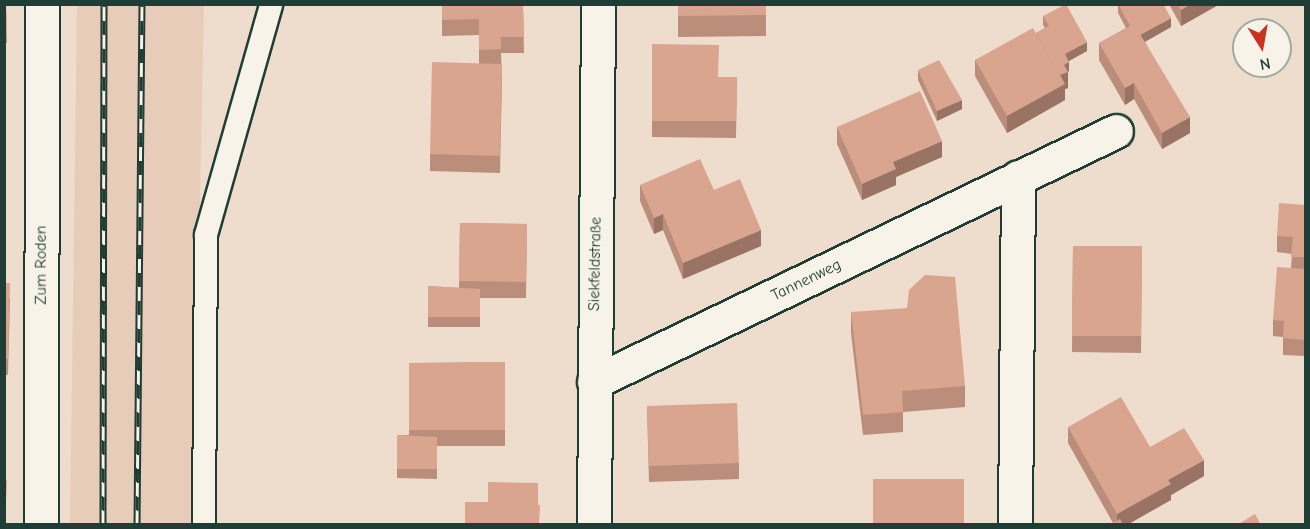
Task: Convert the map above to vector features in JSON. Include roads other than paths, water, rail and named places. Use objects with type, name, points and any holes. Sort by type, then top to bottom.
[{"type":"street","name":"Zum Roden","points":[[40,525],[42,4]]},
{"type":"street","name":"Siekfeldstraße","points":[[594,525],[598,4]]},
{"type":"street","name":"Tannenweg","points":[[594,382],[1116,131]]},
{"type":"street","points":[[1015,525],[1018,177]]},
{"type":"lane","points":[[204,525],[206,235],[271,5]]},
{"type":"railway","points":[[103,524],[104,4]]},
{"type":"railway","points":[[137,524],[142,4]]}]
